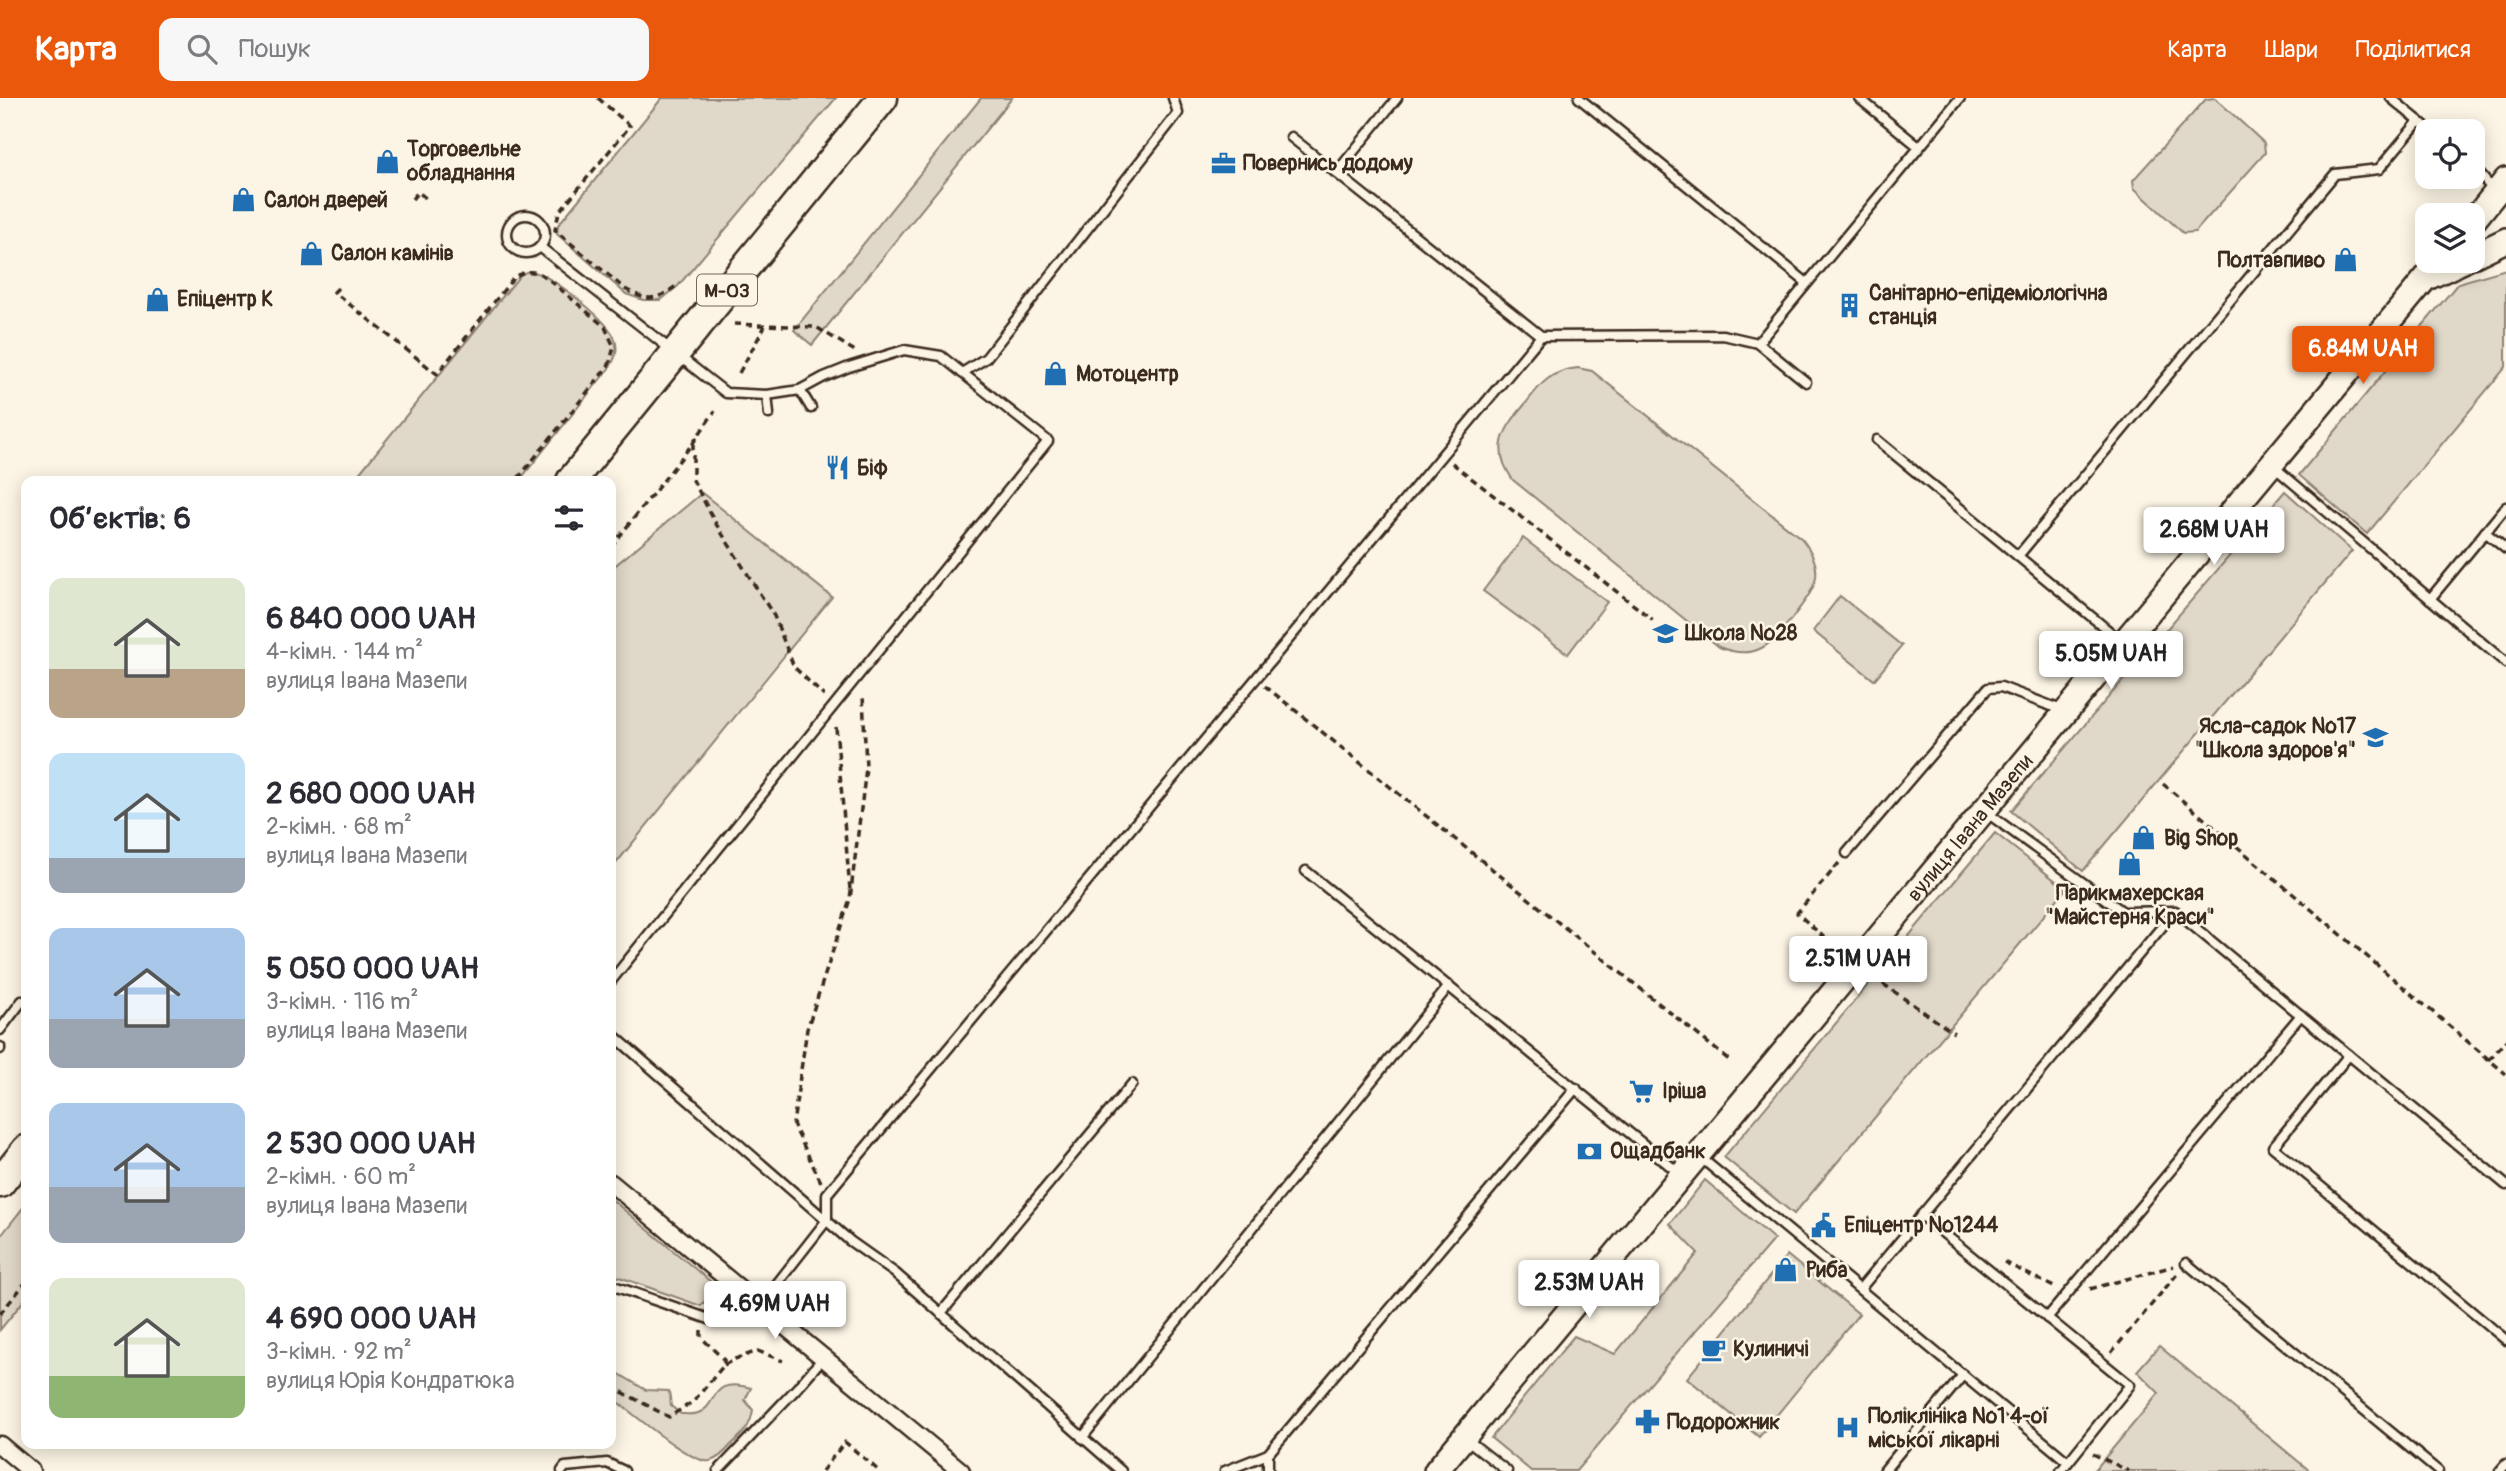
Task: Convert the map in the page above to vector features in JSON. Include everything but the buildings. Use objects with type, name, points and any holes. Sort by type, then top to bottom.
[{"type":"highway","name":"М-03","points":[[574,476],[883,98]]},
{"type":"highway","points":[[0,1183],[21,1156]]},
{"type":"main road","points":[[2485,206],[2501,186]]},
{"type":"main road","points":[[2485,250],[2506,240]]},
{"type":"main road","name":"вулиця Івана Мазепи","points":[[1436,1471],[2429,273]]},
{"type":"main road","name":"вулиця Івана Мазепи","points":[[2423,280],[2438,273]]},
{"type":"street","points":[[616,1188],[761,1304],[961,1471]]},
{"type":"street","points":[[0,1445],[32,1471]]},
{"type":"lane","points":[[962,373],[986,358],[1178,113],[1173,98]]},
{"type":"lane","points":[[1336,173],[1397,98]]},
{"type":"lane","points":[[1579,98],[1807,284]]},
{"type":"lane","points":[[1859,98],[1919,147]]},
{"type":"lane","points":[[1758,342],[1960,98]]},
{"type":"lane","points":[[2391,98],[2417,119]]},
{"type":"lane","points":[[2018,556],[2335,174],[2379,169],[2415,126]]},
{"type":"lane","points":[[1291,137],[1541,336],[1723,335],[1758,342],[1806,382]]},
{"type":"lane","points":[[2485,175],[2501,186]]},
{"type":"lane","points":[[528,215],[540,221],[545,234],[540,247],[526,253],[512,247],[508,242],[507,231],[512,220],[528,215]]},
{"type":"lane","points":[[540,247],[726,393],[767,395],[800,390],[824,377],[904,350],[941,356],[1048,441],[616,975]]},
{"type":"lane","points":[[761,1304],[827,1220],[827,1194],[1541,336]]},
{"type":"lane","points":[[800,390],[811,408]]},
{"type":"lane","points":[[767,395],[769,414]]},
{"type":"lane","points":[[1877,440],[2123,642]]},
{"type":"lane","points":[[2270,464],[2506,663]]},
{"type":"lane","points":[[2430,599],[2506,507]]},
{"type":"lane","points":[[2485,532],[2506,550]]},
{"type":"lane","points":[[1847,853],[1988,688],[2001,687],[2065,712]]},
{"type":"lane","points":[[1984,810],[2123,912],[2175,911],[2506,1185]]},
{"type":"lane","points":[[1306,871],[1681,1175]]},
{"type":"lane","points":[[1860,1289],[2175,911]]},
{"type":"lane","points":[[1082,1437],[1449,986]]},
{"type":"lane","points":[[0,1030],[21,1002]]},
{"type":"lane","points":[[2047,1318],[2301,1016]]},
{"type":"lane","points":[[616,1036],[850,1241],[895,1273],[1121,1471]]},
{"type":"lane","points":[[2349,1055],[2273,1147],[2506,1340]]},
{"type":"lane","points":[[941,1313],[1132,1084]]},
{"type":"lane","points":[[1225,1471],[1268,1454],[1576,1088]]},
{"type":"lane","points":[[1698,1155],[2068,1462]]},
{"type":"lane","points":[[1921,1215],[2130,1385],[2060,1471]]},
{"type":"lane","points":[[2186,1263],[2438,1471]]},
{"type":"lane","points":[[616,1287],[712,1320],[739,1289]]},
{"type":"lane","points":[[718,1471],[823,1358]]},
{"type":"lane","points":[[1884,1471],[1963,1375]]},
{"type":"lane","points":[[1464,1437],[1507,1471]]},
{"type":"lane","points":[[1268,1454],[1268,1471]]},
{"type":"lane","points":[[562,1471],[565,1468],[607,1463],[624,1471]]},
{"type":"lane","points":[[2500,1471],[2506,1464]]},
{"type":"path","points":[[598,98],[630,126],[559,212],[555,230],[625,289],[638,296],[660,298],[679,284]]},
{"type":"path","points":[[412,199],[418,192],[428,200]]},
{"type":"path","points":[[338,288],[334,292],[437,374],[514,277],[529,271],[546,277],[605,327],[614,347],[609,365],[520,476]]},
{"type":"path","points":[[734,324],[816,327],[871,360]]},
{"type":"path","points":[[739,373],[765,325]]},
{"type":"path","points":[[616,541],[715,411]]},
{"type":"path","points":[[693,443],[693,480],[716,524],[774,616],[794,667],[834,705],[850,899]]},
{"type":"path","points":[[1442,455],[1653,620]]},
{"type":"path","points":[[827,1194],[793,1124],[807,1029],[850,899],[866,768],[862,671]]},
{"type":"path","points":[[1256,679],[1729,1060]]},
{"type":"path","points":[[2163,784],[2506,1074]]},
{"type":"path","points":[[1847,853],[1797,913],[1855,965],[1954,1033]]},
{"type":"path","points":[[2489,1060],[2506,1040]]},
{"type":"path","points":[[2102,1363],[2186,1263]]},
{"type":"path","points":[[0,1314],[21,1288]]},
{"type":"path","points":[[701,1316],[701,1337],[724,1360],[724,1365]]},
{"type":"path","points":[[616,1389],[669,1417],[694,1401],[724,1365],[735,1359],[758,1351],[783,1361]]},
{"type":"path","points":[[822,1471],[845,1442],[879,1471]]},
{"type":"shaded area","points":[[662,98],[836,98],[678,286],[661,300],[643,300],[626,294],[557,234],[558,225]]},
{"type":"shaded area","points":[[981,98],[1012,98],[812,345],[794,330]]},
{"type":"shaded area","points":[[2215,98],[2264,143],[2265,153],[2195,232],[2183,233],[2134,188],[2133,180],[2206,99]]},
{"type":"shaded area","points":[[2506,269],[2506,367],[2367,534],[2299,475],[2458,283]]},
{"type":"shaded area","points":[[529,271],[538,273],[589,308],[609,329],[617,349],[610,367],[523,476],[357,476],[521,274]]},
{"type":"shaded area","points":[[1578,368],[1592,371],[1802,539],[1810,551],[1816,571],[1812,588],[1785,627],[1762,648],[1743,652],[1719,647],[1513,480],[1506,469],[1501,448],[1511,421],[1542,384],[1554,375]]},
{"type":"shaded area","points":[[2285,491],[2352,551],[2083,871],[2011,811]]},
{"type":"shaded area","points":[[702,493],[832,597],[616,864],[616,565]]},
{"type":"shaded area","points":[[1523,538],[1607,602],[1568,654],[1483,591]]},
{"type":"shaded area","points":[[1840,596],[1902,646],[1874,680],[1813,631]]},
{"type":"shaded area","points":[[1995,833],[2066,889],[1794,1214],[1724,1157]]},
{"type":"shaded area","points":[[1705,1180],[1774,1239],[1576,1471],[1531,1471],[1491,1438],[1574,1336],[1615,1354],[1698,1253],[1670,1224]]},
{"type":"shaded area","points":[[616,1203],[717,1287],[701,1306],[616,1276]]},
{"type":"shaded area","points":[[21,1210],[21,1304],[0,1330],[0,1237]]},
{"type":"shaded area","points":[[1787,1255],[1859,1314],[1759,1437],[1687,1378]]},
{"type":"shaded area","points":[[2159,1346],[2310,1471],[2094,1471],[2159,1393],[2137,1371]]},
{"type":"shaded area","points":[[616,1372],[646,1390],[669,1391],[671,1406],[681,1414],[696,1414],[705,1409],[716,1393],[728,1386],[751,1388],[745,1400],[753,1410],[748,1425],[716,1458],[710,1461],[701,1460],[660,1435],[616,1401]]},
{"type":"place","name":"Торговельне обладнання","points":[[387,161]]},
{"type":"place","name":"Повернись додому","points":[[1223,163]]},
{"type":"place","name":"Салон дверей","points":[[244,200]]},
{"type":"place","name":"Салон камінів","points":[[311,253]]},
{"type":"place","name":"Полтавпиво","points":[[2345,260]]},
{"type":"place","name":"Епіцентр К","points":[[157,299]]},
{"type":"place","name":"Санітарно-епідеміологічна станція","points":[[1849,305]]},
{"type":"place","name":"Мотоцентр","points":[[1056,374]]},
{"type":"place","name":"Біф","points":[[837,468]]},
{"type":"place","name":"Школа №28","points":[[1665,633]]},
{"type":"place","name":"Ясла-садок №17 \"Школа здоров'я\"","points":[[2376,738]]},
{"type":"place","name":"Big Shop","points":[[2144,838]]},
{"type":"place","name":"Парикмахерская \"Майстерня Краси\"","points":[[2130,864]]},
{"type":"place","name":"Іріша","points":[[1642,1091]]},
{"type":"place","name":"Ощадбанк","points":[[1590,1151]]},
{"type":"place","name":"Епіцентр №1244","points":[[1824,1225]]},
{"type":"place","name":"Риба","points":[[1786,1270]]},
{"type":"place","name":"Кулиничі","points":[[1713,1349]]},
{"type":"place","name":"Подорожник","points":[[1647,1422]]},
{"type":"place","name":"Поліклініка №1 4-ої міської лікарні","points":[[1848,1428]]}]
